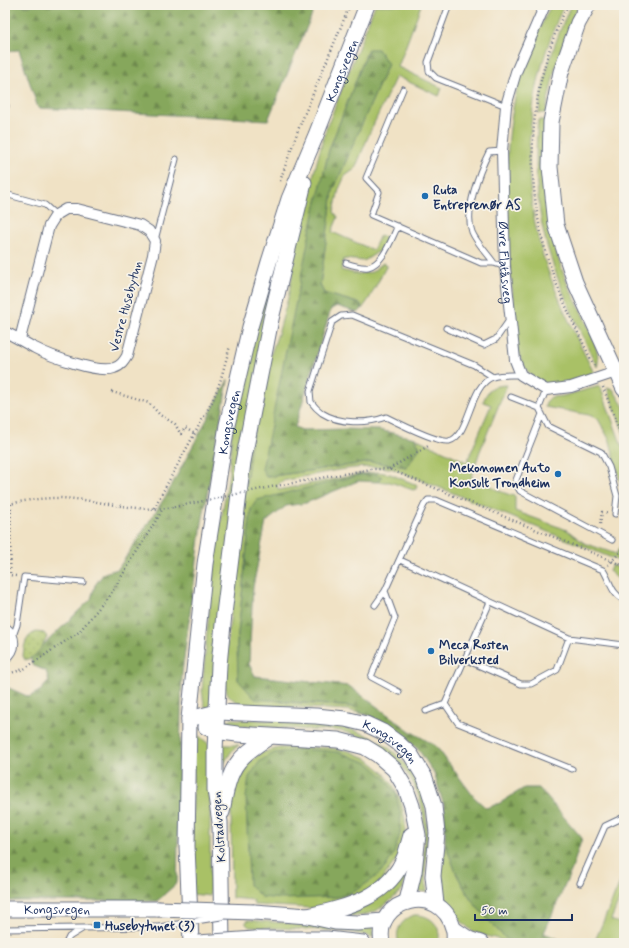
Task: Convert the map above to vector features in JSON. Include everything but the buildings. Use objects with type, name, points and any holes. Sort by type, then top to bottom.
[{"type":"street","name":"Kongsvegen","points":[[189,719],[205,564],[227,425],[250,327],[289,199],[367,5]]},
{"type":"street","name":"Øvre Flatåsveg","points":[[521,375],[515,360],[505,267],[502,151],[506,106],[516,72],[545,5]]},
{"type":"street","points":[[588,5],[578,23],[561,72],[551,122],[550,167],[556,225],[575,282],[624,389]]},
{"type":"street","name":"Kongsvegen","points":[[216,712],[224,614],[243,462],[271,319],[316,135]]},
{"type":"street","points":[[20,339],[49,226],[56,214],[66,209],[77,209],[140,225],[149,231],[155,241]]},
{"type":"street","name":"Vestre Husebytun","points":[[5,332],[35,348],[102,370],[114,368],[122,364],[128,356],[153,255],[155,241]]},
{"type":"street","points":[[521,375],[546,390],[571,387],[616,372]]},
{"type":"street","points":[[5,628],[13,637],[14,644],[12,650],[5,658]]},
{"type":"street","name":"Kongsvegen","points":[[189,719],[216,712],[316,716],[345,719],[366,724],[383,732],[398,743],[411,755],[425,778],[434,806],[437,833],[433,876],[436,904]]},
{"type":"street","name":"Kolstadvegen","points":[[216,712],[214,790],[220,822],[222,943]]},
{"type":"street","name":"Kongsvegen","points":[[189,719],[215,731],[269,737],[338,740],[365,747],[378,755],[394,769],[406,789],[412,806],[418,835],[414,872],[406,901]]},
{"type":"street","points":[[189,719],[187,846],[190,943]]},
{"type":"street","points":[[220,822],[224,795],[234,768],[250,750],[269,737]]},
{"type":"street","points":[[308,916],[360,902],[380,889],[394,874],[405,857],[415,823]]},
{"type":"street","points":[[382,943],[381,936],[384,921],[393,908],[406,901],[422,899],[436,904],[448,915],[454,936],[481,943]]},
{"type":"street","name":"Kongsvegen","points":[[5,909],[158,909],[254,912],[308,916]]},
{"type":"street","points":[[308,916],[335,922],[358,923],[384,921]]},
{"type":"street","points":[[198,943],[255,939],[327,939],[363,943]]},
{"type":"lane","points":[[449,5],[428,62],[429,71],[436,78],[506,106]]},
{"type":"lane","points":[[403,89],[366,178],[379,192],[371,215],[481,263],[494,263],[505,267]]},
{"type":"lane","points":[[494,263],[472,233],[469,216],[480,170],[489,152],[502,151]]},
{"type":"lane","name":"Vestre Husebytun","points":[[155,241],[176,159]]},
{"type":"lane","points":[[5,194],[45,205],[56,214]]},
{"type":"lane","points":[[346,263],[367,267],[375,264],[382,257],[398,226]]},
{"type":"lane","points":[[493,377],[474,365],[352,315],[341,316],[332,322],[310,391],[311,402],[322,413],[345,422],[374,422],[386,418],[439,440],[450,441],[459,434],[481,384],[493,377],[521,375]]},
{"type":"lane","points":[[446,328],[484,345],[496,339],[510,318]]},
{"type":"lane","points":[[539,408],[546,390]]},
{"type":"lane","points":[[511,397],[539,408],[548,426],[601,452],[609,467],[617,496],[615,514]]},
{"type":"lane","points":[[542,414],[516,480],[516,484],[520,491],[612,540]]},
{"type":"lane","points":[[375,605],[385,591],[424,505],[428,500],[436,500],[603,570],[608,577],[612,590],[624,600]]},
{"type":"lane","points":[[400,560],[569,638],[624,645]]},
{"type":"lane","points":[[13,637],[17,625],[24,577],[83,582]]},
{"type":"lane","points":[[385,591],[395,618],[371,677],[399,692]]},
{"type":"lane","points":[[426,711],[445,704],[490,602]]},
{"type":"lane","points":[[464,659],[521,684],[531,684],[557,670],[569,638]]},
{"type":"lane","points":[[445,704],[458,722],[572,769]]},
{"type":"lane","points":[[580,884],[605,826],[624,817]]},
{"type":"lane","points":[[5,929],[159,927],[254,912]]},
{"type":"lane","points":[[66,943],[69,937],[83,928]]},
{"type":"path","points":[[112,392],[149,403],[160,415],[175,424],[180,433],[182,434],[185,428],[195,434]]},
{"type":"path","points":[[389,469],[439,440]]},
{"type":"path","points":[[5,505],[35,499],[58,498],[162,509],[276,486]]},
{"type":"path","points":[[11,504],[10,575],[24,577]]},
{"type":"path","points":[[5,673],[24,669],[79,632],[112,592],[162,509]]},
{"type":"path","points":[[600,523],[602,512]]},
{"type":"path","points":[[603,570],[624,548]]},
{"type":"green space","points":[[5,5],[316,5],[268,120],[38,108],[19,50],[5,51]]},
{"type":"green space","points":[[375,5],[421,5],[398,67],[442,88],[439,96],[396,76],[370,132],[355,169],[345,176],[339,189],[334,212],[338,217],[332,232],[373,250],[380,235],[386,238],[381,250],[364,261],[344,259],[341,270],[357,274],[372,272],[383,263],[387,265],[362,309],[361,304],[324,293],[320,285],[333,191],[388,64],[368,49],[329,150],[310,232],[266,477],[373,462],[406,467],[420,448],[415,438],[467,462],[491,405],[483,402],[485,397],[492,388],[507,385],[471,477],[509,495],[515,496],[515,511],[567,530],[584,543],[616,554],[624,539],[624,563],[394,469],[381,467],[353,468],[282,481],[277,486],[279,490],[360,474],[378,472],[390,474],[417,485],[416,489],[413,490],[390,482],[378,482],[382,477],[377,474],[251,509],[237,643],[238,680],[281,702],[354,707],[358,711],[370,716],[347,710],[248,705],[235,701],[228,694],[225,685],[224,671],[250,450],[268,362],[279,331],[288,298],[292,277],[292,254],[325,132]]},
{"type":"green space","points":[[551,5],[564,5],[551,36],[541,69],[534,102],[530,135],[529,169],[532,202],[538,235],[547,268],[563,308],[594,373],[573,381],[557,384],[542,382],[529,373],[523,365],[517,346],[506,199],[508,148],[515,98],[521,74],[530,50]]},
{"type":"green space","points":[[571,5],[579,5],[558,58],[546,113],[539,113],[543,85],[550,58]]},
{"type":"green space","points":[[368,49],[378,49],[388,64],[333,191],[320,285],[324,293],[361,304],[362,309],[358,313],[337,306],[331,309],[295,427],[302,430],[379,430],[415,438],[420,448],[406,467],[372,462],[266,477],[262,469],[310,232],[329,150]]},
{"type":"green space","points":[[538,120],[545,120],[543,162],[544,183],[546,204],[554,245],[568,285],[593,338],[597,350],[597,367],[564,294],[544,233],[536,169]]},
{"type":"green space","points":[[294,198],[273,288],[213,711],[207,710],[204,704],[202,691],[216,551],[229,473],[233,415],[247,353]]},
{"type":"green space","points":[[228,380],[202,523],[182,673],[177,883],[157,901],[5,901],[5,691],[9,688],[29,697],[41,690],[49,681],[46,671],[32,665],[31,657],[91,599],[95,585],[104,573],[118,569],[167,494]]},
{"type":"green space","points":[[600,386],[624,452],[624,497],[610,441],[598,419],[589,415],[545,407],[546,402],[551,397],[563,396]]},
{"type":"green space","points":[[607,387],[613,389],[624,407],[624,434]]},
{"type":"green space","points":[[377,474],[382,477],[378,482],[358,481],[306,503],[286,506],[266,522],[253,587],[249,664],[255,676],[349,686],[410,731],[436,746],[474,797],[486,808],[500,803],[524,788],[539,788],[582,838],[572,869],[544,933],[568,943],[513,943],[504,937],[476,906],[457,875],[445,843],[444,806],[434,773],[418,749],[389,725],[358,711],[354,707],[255,699],[238,680],[237,643],[251,509],[257,500],[360,475]]},
{"type":"green space","points":[[612,565],[624,570],[624,581],[618,579],[609,571]]},
{"type":"green space","points":[[36,632],[44,633],[47,637],[36,654],[25,660],[23,656],[27,639]]},
{"type":"green space","points":[[232,719],[279,720],[328,724],[373,738],[392,751],[411,772],[424,801],[427,830],[425,875],[427,892],[417,891],[420,883],[424,858],[424,825],[422,808],[417,792],[410,778],[401,765],[389,754],[361,737],[341,731],[238,726],[222,722]]},
{"type":"green space","points":[[199,736],[210,745],[210,896],[192,894],[193,746]]},
{"type":"green space","points":[[218,745],[239,745],[232,751],[220,769]]},
{"type":"green space","points":[[279,748],[332,748],[349,751],[366,758],[382,771],[393,785],[401,801],[405,820],[405,838],[399,856],[377,886],[347,902],[311,908],[254,905],[253,900],[232,898],[231,804],[235,784],[241,772],[248,763],[261,753]]},
{"type":"green space","points":[[303,749],[339,752],[368,763],[384,777],[396,794],[401,815],[400,834],[394,853],[385,868],[373,879],[355,891],[338,897],[282,899],[261,897],[249,885],[246,797],[249,777],[260,761],[274,753]]},
{"type":"green space","points":[[445,843],[457,875],[467,893],[476,906],[504,937],[513,943],[472,931],[460,920],[447,901],[441,885],[441,872]]},
{"type":"green space","points":[[410,856],[403,889],[390,901],[376,911],[361,916],[335,915],[345,913]]},
{"type":"green space","points":[[624,873],[624,888],[611,920],[624,925],[624,943],[594,943]]},
{"type":"green space","points":[[414,915],[420,915],[434,922],[439,931],[438,943],[399,943],[398,930],[400,926]]},
{"type":"green space","points":[[248,920],[348,928],[373,926],[373,937],[348,931],[249,927],[246,924]]},
{"type":"place","name":"Ruta Entreprenør AS","points":[[425,196]]},
{"type":"place","name":"Mekonomen Auto Konsult Trondheim","points":[[558,474]]},
{"type":"place","name":"Meca Rosten Bilverksted","points":[[431,651]]},
{"type":"place","name":"Husebytunet (3)","points":[[97,925]]}]
